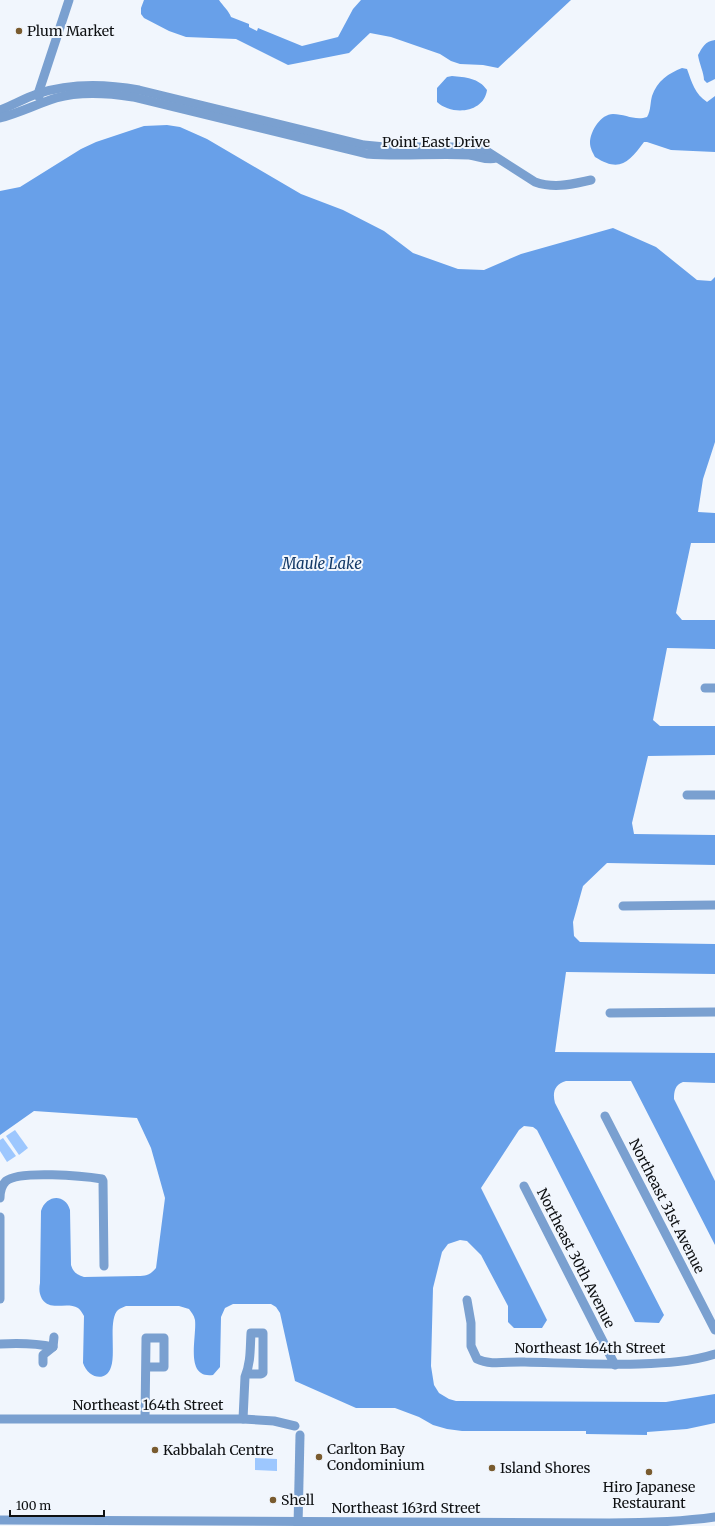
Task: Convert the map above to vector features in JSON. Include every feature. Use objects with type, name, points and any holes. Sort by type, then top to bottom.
[{"type":"street","points":[[41,103],[38,94],[69,0]]},
{"type":"street","name":"Point East Drive","points":[[0,110],[38,94],[61,89],[89,86],[123,87],[364,145],[385,147],[475,148],[492,153],[496,158]]},
{"type":"street","name":"Point East Drive","points":[[0,118],[57,98],[79,94],[117,94],[367,154],[470,155],[488,159],[496,158]]},
{"type":"street","points":[[496,158],[535,182],[542,184],[561,186],[591,180]]},
{"type":"street","points":[[705,688],[715,688]]},
{"type":"street","points":[[687,795],[715,795]]},
{"type":"street","points":[[623,906],[715,905]]},
{"type":"street","points":[[610,1013],[715,1012]]},
{"type":"street","name":"Northeast 31st Avenue","points":[[605,1116],[715,1330]]},
{"type":"street","points":[[0,1198],[0,1191],[3,1186],[7,1181],[14,1177],[40,1175],[84,1176],[102,1179],[104,1266]]},
{"type":"street","name":"Northeast 30th Avenue","points":[[524,1186],[615,1365]]},
{"type":"street","points":[[0,1217],[0,1299]]},
{"type":"street","name":"Northeast 164th Street","points":[[467,1300],[471,1323],[471,1346],[477,1359],[489,1363],[510,1362],[615,1365],[673,1363],[704,1358],[715,1354]]},
{"type":"street","points":[[243,1419],[245,1377],[246,1374],[250,1365],[251,1333],[263,1333],[263,1373],[246,1374]]},
{"type":"street","points":[[43,1363],[43,1355],[53,1347],[54,1338]]},
{"type":"street","points":[[145,1418],[146,1338],[164,1338],[164,1367],[146,1367]]},
{"type":"street","points":[[0,1344],[43,1345],[53,1347]]},
{"type":"street","name":"Northeast 164th Street","points":[[0,1419],[243,1419],[274,1421],[295,1426]]},
{"type":"street","points":[[298,1524],[300,1435]]},
{"type":"street","name":"Northeast 163rd Street","points":[[0,1520],[298,1524],[609,1525],[686,1521],[715,1517]]},
{"type":"shaded area","points":[[15,1130],[28,1148],[19,1155],[6,1136]]},
{"type":"shaded area","points":[[3,1138],[16,1156],[7,1162],[0,1151],[0,1140]]},
{"type":"shaded area","points":[[255,1458],[277,1459],[277,1471],[255,1470]]},
{"type":"water","points":[[144,0],[219,0],[231,17],[249,24],[249,27],[257,31],[258,28],[302,46],[338,37],[353,9],[361,0],[571,0],[498,68],[483,65],[460,64],[451,61],[440,54],[391,37],[370,33],[349,53],[288,65],[236,39],[186,37],[169,31],[144,18],[141,14],[141,8]]},
{"type":"water","points":[[715,40],[715,79],[707,83],[704,80],[698,55],[706,43]]},
{"type":"water","points":[[682,68],[687,69],[694,88],[703,99],[707,102],[715,96],[715,152],[671,150],[644,142],[634,155],[618,165],[604,162],[595,157],[590,147],[590,138],[600,120],[613,114],[634,118],[647,117],[652,96],[657,86],[668,75]]},
{"type":"water","points":[[452,76],[471,79],[480,83],[487,90],[485,98],[474,108],[466,110],[451,109],[437,102],[437,88],[447,77]]},
{"type":"water","name":"Maule Lake","points":[[167,125],[180,127],[207,139],[301,194],[343,210],[384,231],[413,253],[458,269],[484,270],[521,254],[613,228],[656,247],[697,280],[711,281],[715,277],[715,442],[703,479],[698,512],[715,513],[715,543],[691,543],[676,613],[682,620],[715,620],[715,649],[667,648],[653,720],[660,726],[715,726],[715,755],[648,756],[632,823],[634,834],[715,835],[715,865],[607,863],[583,886],[573,922],[574,936],[580,942],[715,944],[715,974],[566,972],[555,1052],[715,1053],[715,1083],[683,1082],[678,1085],[674,1093],[674,1099],[715,1181],[715,1245],[631,1081],[562,1082],[557,1086],[554,1092],[555,1103],[664,1315],[659,1323],[635,1322],[537,1130],[533,1127],[524,1126],[519,1130],[481,1188],[547,1320],[542,1328],[514,1328],[508,1322],[508,1306],[481,1255],[467,1241],[460,1240],[448,1244],[442,1252],[433,1288],[431,1366],[434,1385],[439,1393],[456,1401],[666,1402],[715,1394],[715,1423],[687,1429],[647,1432],[647,1435],[586,1434],[586,1431],[462,1431],[433,1425],[419,1417],[395,1408],[356,1408],[295,1381],[280,1313],[276,1307],[271,1304],[233,1304],[225,1308],[221,1317],[220,1367],[213,1375],[204,1374],[198,1370],[195,1364],[195,1320],[189,1309],[179,1306],[126,1306],[118,1310],[113,1321],[113,1354],[109,1372],[101,1377],[97,1377],[85,1368],[83,1363],[84,1316],[81,1311],[78,1308],[69,1305],[50,1305],[41,1297],[39,1289],[41,1211],[47,1202],[56,1198],[64,1201],[68,1205],[70,1210],[71,1265],[76,1273],[84,1277],[141,1276],[150,1274],[156,1268],[165,1198],[151,1148],[137,1118],[34,1111],[0,1135],[0,191],[20,187],[81,149],[96,142],[144,126]]},
{"type":"place","name":"Plum Market","points":[[19,31]]},
{"type":"place","name":"Kabbalah Centre","points":[[155,1450]]},
{"type":"place","name":"Carlton Bay Condominium","points":[[319,1457]]},
{"type":"place","name":"Island Shores","points":[[492,1468]]},
{"type":"place","name":"Hiro Japanese Restaurant","points":[[649,1472]]},
{"type":"place","name":"Shell","points":[[273,1500]]}]
